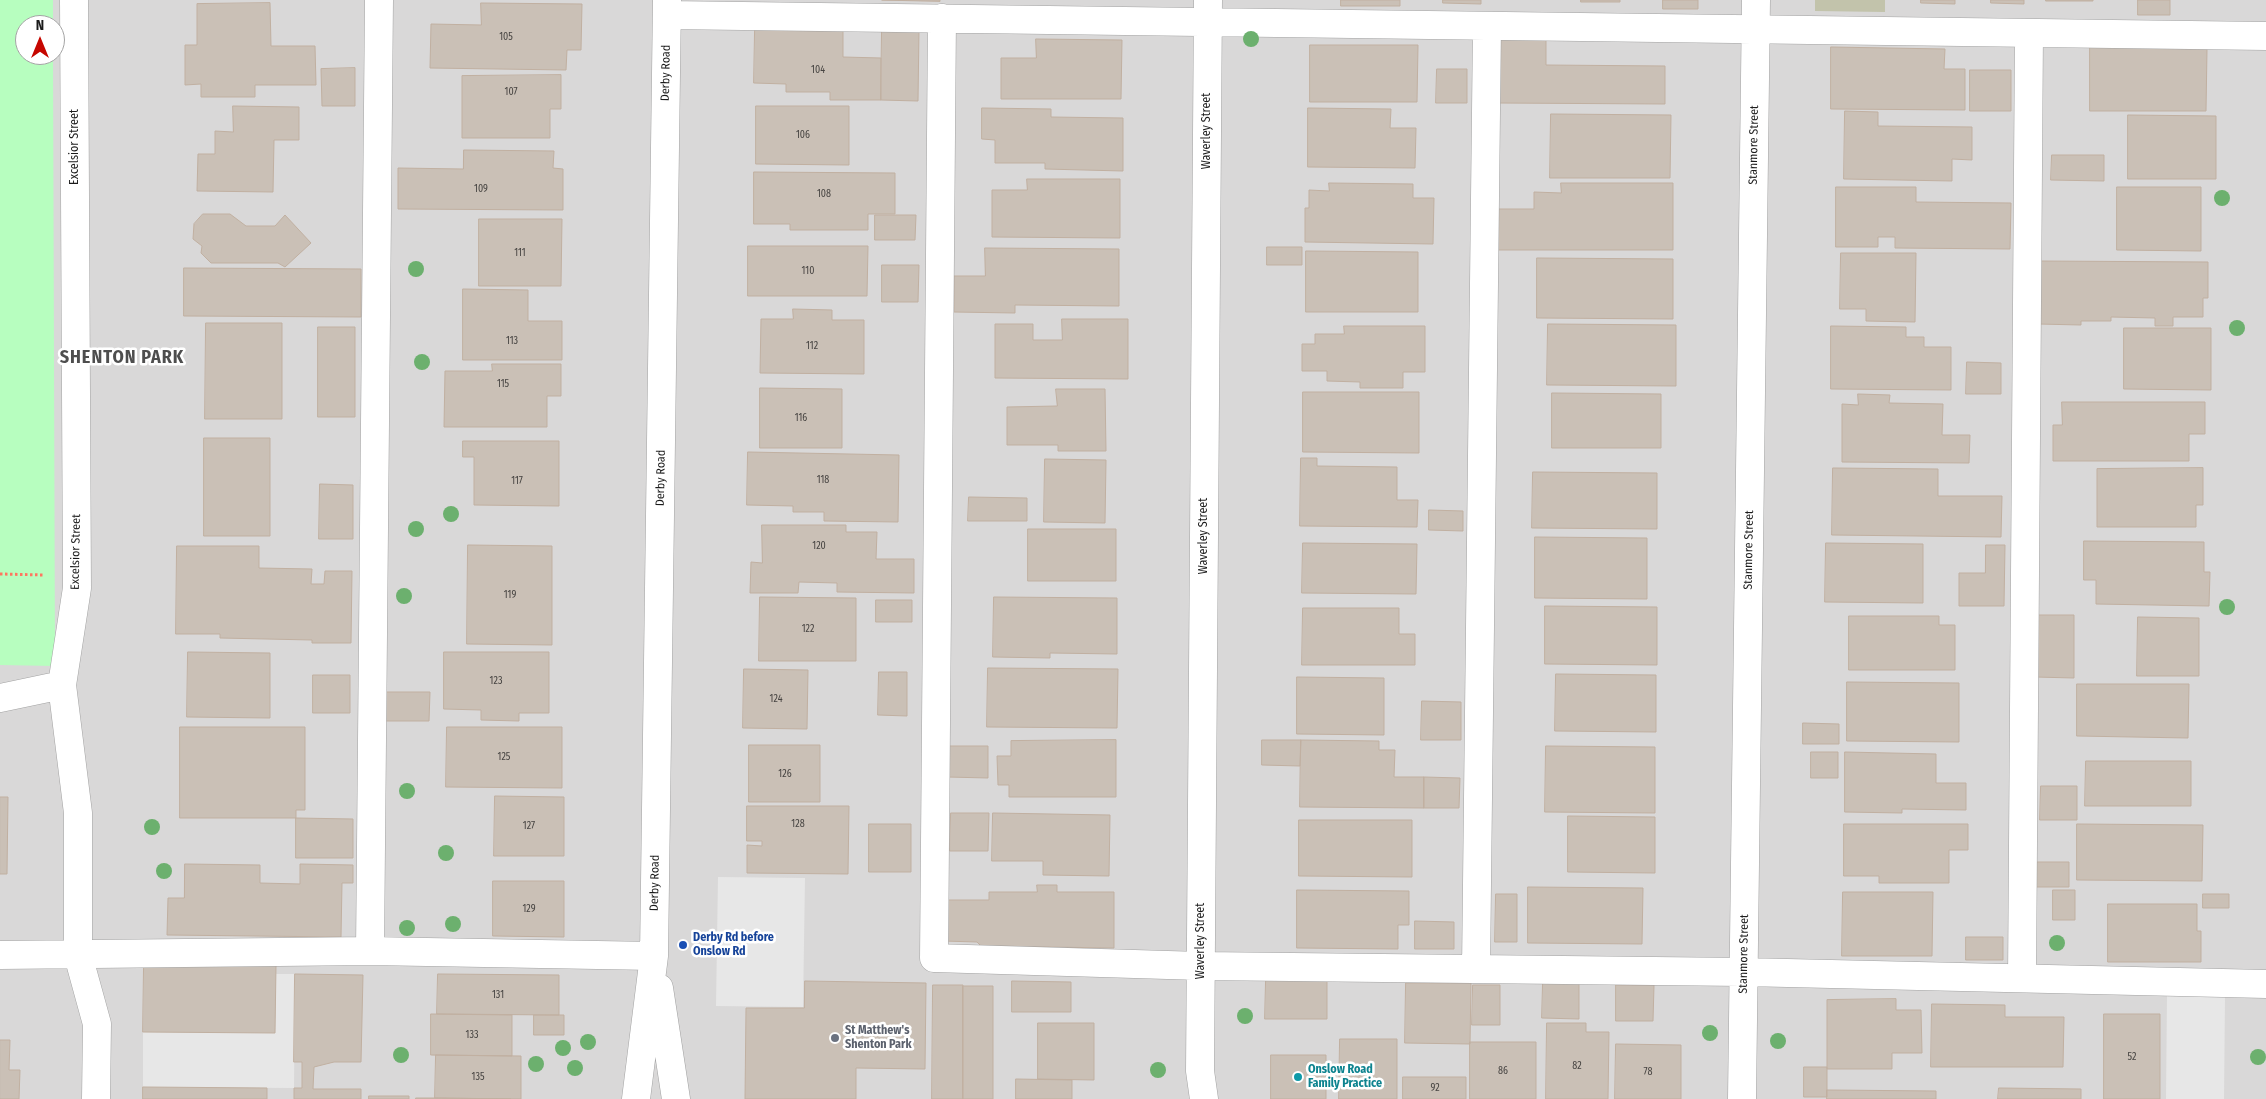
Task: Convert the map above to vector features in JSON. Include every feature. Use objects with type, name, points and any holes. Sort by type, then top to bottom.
[{"type":"street","name":"Excelsior Street","points":[[74,0],[76,588],[62,685],[78,813],[78,955],[97,1024],[96,1099]]},
{"type":"street","points":[[370,951],[379,0]]},
{"type":"street","name":"Stanmore Street","points":[[1742,1099],[1756,0]]},
{"type":"street","points":[[667,7],[942,18],[1208,11],[1487,26],[2266,36]]},
{"type":"street","name":"Derby Road","points":[[636,1099],[654,956],[667,7]]},
{"type":"street","name":"Waverley Street","points":[[1204,1099],[1200,1071],[1200,966],[1208,11]]},
{"type":"street","points":[[942,18],[934,958],[1200,966],[1744,972],[2266,984]]},
{"type":"street","points":[[1476,969],[1487,26]]},
{"type":"street","points":[[2022,978],[2029,33]]},
{"type":"street","points":[[0,698],[62,685]]},
{"type":"street","points":[[0,955],[370,951],[654,956]]},
{"type":"street","name":"Derby Road","points":[[654,956],[676,1099]]},
{"type":"street","name":"Waverley Street","points":[[1195,1099],[1200,1071]]},
{"type":"path","points":[[0,574],[39,576],[48,574]]},
{"type":"shaded area","points":[[0,0],[2266,0],[2266,1099],[0,1099]]},
{"type":"shaded area","points":[[1815,0],[1885,0],[1885,12],[1815,11]]},
{"type":"shaded area","points":[[718,877],[805,878],[803,1007],[716,1006]]},
{"type":"shaded area","points":[[276,974],[295,974],[294,1088],[143,1087],[143,1032],[275,1033]]},
{"type":"shaded area","points":[[2167,996],[2225,997],[2224,1099],[2166,1099]]},
{"type":"green space","points":[[0,0],[53,0],[53,15],[15,15],[15,65],[53,65],[55,666],[0,665]]},
{"type":"building","points":[[882,0],[940,0],[940,1]]},
{"type":"building","points":[[1341,0],[1400,0],[1400,6],[1341,6]]},
{"type":"building","points":[[1443,0],[1481,0],[1481,4],[1443,3]]},
{"type":"building","points":[[1581,0],[1620,0],[1620,2],[1581,2]]},
{"type":"building","points":[[1663,0],[1698,0],[1698,9],[1663,9]]},
{"type":"building","points":[[1921,0],[1955,0],[1955,4],[1921,3]]},
{"type":"building","points":[[1991,0],[2024,0],[2024,4],[1991,3]]},
{"type":"building","points":[[2093,0],[2093,1],[2046,1]]},
{"type":"building","points":[[2138,0],[2170,0],[2170,15],[2138,15]]},
{"type":"building","points":[[270,3],[271,46],[315,46],[316,85],[255,85],[255,97],[201,97],[201,84],[185,85],[185,45],[197,45],[197,4]]},
{"type":"building","points":[[481,3],[582,4],[581,50],[567,50],[566,70],[430,68],[431,24],[481,25]]},
{"type":"building","points":[[882,28],[919,29],[918,101],[881,100]]},
{"type":"building","points":[[755,30],[843,31],[843,57],[881,58],[881,100],[830,100],[830,92],[786,92],[786,84],[754,83]]},
{"type":"building","points":[[1496,36],[1546,36],[1546,65],[1665,66],[1665,104],[1496,103]]},
{"type":"building","points":[[1036,39],[1122,40],[1121,99],[1001,99],[1001,58],[1036,58]]},
{"type":"building","points":[[1310,45],[1418,45],[1417,102],[1310,102]]},
{"type":"building","points":[[1831,47],[1945,49],[1944,69],[1965,69],[1965,110],[1831,109]]},
{"type":"building","points":[[2090,47],[2207,49],[2206,111],[2090,111]]},
{"type":"building","points":[[355,68],[355,106],[322,106],[321,69]]},
{"type":"building","points":[[1437,69],[1467,69],[1467,103],[1436,103]]},
{"type":"building","points":[[1970,70],[2011,70],[2011,111],[1970,111]]},
{"type":"building","points":[[561,75],[561,109],[550,109],[550,138],[462,138],[462,76]]},
{"type":"building","points":[[233,106],[299,107],[299,140],[274,140],[273,192],[197,191],[198,154],[215,154],[215,131],[233,132]]},
{"type":"building","points":[[756,106],[849,106],[849,165],[756,164]]},
{"type":"building","points":[[982,108],[1051,109],[1051,117],[1123,118],[1123,171],[1045,169],[1045,163],[995,163],[995,140],[982,139]]},
{"type":"building","points":[[1308,108],[1391,109],[1390,128],[1416,128],[1415,168],[1308,167]]},
{"type":"building","points":[[1845,111],[1878,112],[1878,126],[1972,127],[1972,160],[1952,159],[1952,181],[1844,179]]},
{"type":"building","points":[[1551,114],[1671,115],[1670,178],[1550,178]]},
{"type":"building","points":[[2128,115],[2216,116],[2216,179],[2128,179]]},
{"type":"building","points":[[464,150],[554,151],[553,168],[563,169],[563,210],[398,209],[398,168],[463,169]]},
{"type":"building","points":[[2052,155],[2104,155],[2104,181],[2051,180]]},
{"type":"building","points":[[754,172],[895,173],[895,214],[868,214],[868,230],[790,230],[790,224],[754,224]]},
{"type":"building","points":[[1027,179],[1120,179],[1120,238],[992,237],[992,190],[1027,190]]},
{"type":"building","points":[[1329,183],[1413,184],[1413,198],[1434,198],[1433,244],[1305,242],[1305,208],[1309,208],[1309,190],[1329,191]]},
{"type":"building","points":[[1561,183],[1673,183],[1673,250],[1496,250],[1496,209],[1534,209],[1534,192],[1561,193]]},
{"type":"building","points":[[1836,187],[1916,187],[1916,202],[2011,203],[2010,249],[1895,248],[1895,237],[1878,237],[1878,247],[1836,247]]},
{"type":"building","points":[[2117,187],[2201,187],[2201,251],[2117,250]]},
{"type":"building","points":[[203,214],[230,214],[246,226],[275,226],[285,215],[311,243],[285,267],[278,263],[211,263],[201,253],[202,246],[193,239],[194,224]]},
{"type":"building","points":[[875,215],[916,215],[915,240],[875,240]]},
{"type":"building","points":[[479,219],[562,219],[561,286],[479,286]]},
{"type":"building","points":[[748,246],[868,246],[867,296],[748,296]]},
{"type":"building","points":[[1267,247],[1302,247],[1302,265],[1267,265]]},
{"type":"building","points":[[985,248],[1119,249],[1119,306],[1015,305],[1015,313],[954,312],[954,276],[985,276]]},
{"type":"building","points":[[1306,251],[1418,252],[1418,312],[1306,312]]},
{"type":"building","points":[[1841,253],[1916,253],[1915,322],[1866,321],[1866,309],[1840,309]]},
{"type":"building","points":[[1537,258],[1673,259],[1673,319],[1537,318]]},
{"type":"building","points":[[2038,261],[2208,262],[2208,298],[2203,298],[2203,317],[2173,317],[2173,326],[2155,326],[2155,318],[2111,317],[2111,321],[2081,321],[2081,325],[2038,324]]},
{"type":"building","points":[[882,265],[919,265],[918,302],[882,302]]},
{"type":"building","points":[[184,268],[361,269],[361,317],[184,316]]},
{"type":"building","points":[[463,289],[528,290],[528,321],[562,321],[562,360],[463,360]]},
{"type":"building","points":[[793,309],[832,310],[832,320],[864,320],[864,374],[760,373],[761,319],[793,319]]},
{"type":"building","points":[[1062,319],[1128,319],[1128,379],[995,378],[995,324],[1033,324],[1033,340],[1062,340]]},
{"type":"building","points":[[206,323],[282,323],[282,419],[205,419]]},
{"type":"building","points":[[1548,324],[1676,325],[1676,386],[1547,385]]},
{"type":"building","points":[[1344,326],[1425,326],[1425,372],[1403,372],[1403,388],[1360,388],[1360,382],[1327,381],[1327,371],[1302,371],[1302,344],[1315,344],[1315,334],[1344,334]]},
{"type":"building","points":[[1831,326],[1906,327],[1906,337],[1924,337],[1924,347],[1951,347],[1951,390],[1831,389]]},
{"type":"building","points":[[318,327],[355,327],[355,417],[318,417]]},
{"type":"building","points":[[2124,328],[2211,328],[2211,390],[2124,389]]},
{"type":"building","points":[[1967,362],[2001,363],[2001,394],[1966,394]]},
{"type":"building","points":[[492,364],[561,364],[561,396],[547,396],[547,427],[444,427],[445,371],[492,371]]},
{"type":"building","points":[[760,388],[842,389],[842,448],[760,448]]},
{"type":"building","points":[[1056,389],[1105,389],[1106,451],[1058,451],[1058,445],[1007,445],[1007,407],[1057,406]]},
{"type":"building","points":[[1303,392],[1419,392],[1419,453],[1303,452]]},
{"type":"building","points":[[1552,393],[1661,394],[1661,448],[1552,448]]},
{"type":"building","points":[[1858,394],[1890,395],[1889,403],[1943,404],[1942,435],[1970,435],[1969,463],[1842,462],[1842,404],[1858,405]]},
{"type":"building","points":[[2062,402],[2205,402],[2205,434],[2189,434],[2189,461],[2053,461],[2053,425],[2062,425]]},
{"type":"building","points":[[204,438],[270,438],[270,536],[204,536]]},
{"type":"building","points":[[463,441],[559,441],[559,506],[474,505],[474,457],[463,457]]},
{"type":"building","points":[[748,452],[899,455],[898,522],[824,521],[824,512],[793,512],[793,506],[747,505]]},
{"type":"building","points":[[1301,458],[1317,458],[1317,466],[1397,467],[1397,500],[1418,500],[1417,527],[1300,526]]},
{"type":"building","points":[[1045,459],[1106,460],[1105,523],[1044,522]]},
{"type":"building","points":[[1833,468],[1938,469],[1938,496],[2002,496],[2001,537],[1832,535]]},
{"type":"building","points":[[2203,468],[2203,505],[2196,505],[2196,527],[2097,527],[2097,469]]},
{"type":"building","points":[[1533,472],[1657,473],[1657,529],[1532,528]]},
{"type":"building","points":[[320,484],[353,485],[353,539],[319,539]]},
{"type":"building","points":[[969,497],[1027,498],[1027,521],[968,521]]},
{"type":"building","points":[[1429,510],[1463,511],[1463,531],[1429,530]]},
{"type":"building","points":[[762,525],[846,525],[846,532],[877,532],[876,559],[914,559],[914,593],[837,592],[837,583],[799,582],[798,593],[750,593],[751,562],[762,563]]},
{"type":"building","points":[[1028,529],[1116,529],[1116,581],[1028,581]]},
{"type":"building","points":[[1535,537],[1647,538],[1647,599],[1535,598]]},
{"type":"building","points":[[2084,541],[2204,542],[2204,572],[2210,572],[2209,606],[2096,604],[2096,580],[2084,580]]},
{"type":"building","points":[[1303,543],[1417,544],[1416,594],[1302,593]]},
{"type":"building","points":[[1826,543],[1923,544],[1923,603],[1825,602]]},
{"type":"building","points":[[468,545],[552,546],[552,645],[467,644]]},
{"type":"building","points":[[1986,545],[2005,545],[2004,606],[1959,606],[1959,573],[1985,573]]},
{"type":"building","points":[[177,546],[259,546],[259,568],[312,569],[311,584],[324,584],[325,571],[352,571],[351,643],[312,643],[312,640],[220,638],[220,634],[176,634]]},
{"type":"building","points":[[760,597],[856,598],[856,661],[759,661]]},
{"type":"building","points":[[994,597],[1117,598],[1117,654],[1050,653],[1050,658],[993,657]]},
{"type":"building","points":[[876,600],[912,600],[912,622],[876,622]]},
{"type":"building","points":[[1545,606],[1657,607],[1657,665],[1545,664]]},
{"type":"building","points":[[1303,608],[1399,608],[1399,634],[1415,634],[1415,665],[1302,665]]},
{"type":"building","points":[[2035,615],[2074,615],[2074,678],[2035,677]]},
{"type":"building","points":[[1849,616],[1939,616],[1939,625],[1955,625],[1955,670],[1849,670]]},
{"type":"building","points":[[2138,617],[2199,618],[2199,676],[2137,676]]},
{"type":"building","points":[[188,652],[270,653],[270,718],[187,717]]},
{"type":"building","points":[[444,652],[549,652],[549,713],[519,713],[519,721],[481,720],[481,710],[444,709]]},
{"type":"building","points":[[988,668],[1118,669],[1117,728],[987,727]]},
{"type":"building","points":[[744,669],[808,670],[807,729],[743,728]]},
{"type":"building","points":[[879,672],[907,672],[907,716],[878,715]]},
{"type":"building","points":[[1556,674],[1656,675],[1656,732],[1555,731]]},
{"type":"building","points":[[313,675],[350,675],[350,713],[313,713]]},
{"type":"building","points":[[1297,677],[1384,678],[1384,735],[1297,734]]},
{"type":"building","points":[[1847,682],[1959,683],[1959,742],[1847,741]]},
{"type":"building","points":[[2077,684],[2189,684],[2188,738],[2077,736]]},
{"type":"building","points":[[384,692],[430,692],[429,721],[384,721]]},
{"type":"building","points":[[1422,701],[1461,702],[1461,740],[1421,740]]},
{"type":"building","points":[[1803,723],[1839,724],[1839,744],[1803,744]]},
{"type":"building","points":[[180,727],[305,727],[305,810],[296,810],[296,818],[180,818]]},
{"type":"building","points":[[447,727],[562,727],[562,788],[446,787]]},
{"type":"building","points":[[1116,740],[1116,797],[1009,797],[1009,785],[998,785],[997,756],[1011,756],[1011,741]]},
{"type":"building","points":[[1262,740],[1301,740],[1300,766],[1262,765]]},
{"type":"building","points":[[1301,740],[1379,741],[1379,750],[1395,750],[1394,777],[1424,777],[1424,808],[1300,807]]},
{"type":"building","points":[[749,745],[820,745],[820,802],[749,802]]},
{"type":"building","points":[[947,746],[988,746],[988,778],[947,777]]},
{"type":"building","points":[[1546,746],[1655,747],[1655,813],[1545,812]]},
{"type":"building","points":[[1811,752],[1838,752],[1838,778],[1811,778]]},
{"type":"building","points":[[1845,752],[1936,754],[1936,783],[1966,783],[1966,810],[1902,809],[1902,813],[1845,812]]},
{"type":"building","points":[[2086,761],[2191,761],[2191,806],[2085,806]]},
{"type":"building","points":[[1424,777],[1460,778],[1459,808],[1424,808]]},
{"type":"building","points":[[2041,786],[2077,786],[2077,820],[2040,820]]},
{"type":"building","points":[[495,796],[564,797],[564,856],[494,856]]},
{"type":"building","points":[[0,797],[8,797],[7,874],[0,874]]},
{"type":"building","points":[[747,806],[849,806],[848,874],[747,873],[747,845],[762,846],[762,841],[747,841]]},
{"type":"building","points":[[951,813],[989,813],[988,851],[950,851]]},
{"type":"building","points":[[993,813],[1110,815],[1109,876],[1043,875],[1043,861],[992,861]]},
{"type":"building","points":[[1568,816],[1655,817],[1655,873],[1568,872]]},
{"type":"building","points":[[296,818],[353,819],[353,858],[296,858]]},
{"type":"building","points":[[1299,820],[1412,820],[1412,877],[1299,876]]},
{"type":"building","points":[[869,824],[911,824],[911,872],[869,872]]},
{"type":"building","points":[[1844,824],[1968,824],[1968,850],[1949,850],[1949,883],[1879,883],[1879,876],[1844,876]]},
{"type":"building","points":[[2077,824],[2203,825],[2202,881],[2077,880]]},
{"type":"building","points":[[2037,862],[2069,862],[2069,887],[2037,887]]},
{"type":"building","points":[[185,864],[260,865],[260,883],[300,884],[300,864],[353,865],[353,883],[342,883],[341,937],[167,935],[168,898],[184,898]]},
{"type":"building","points":[[493,881],[564,881],[564,937],[493,936]]},
{"type":"building","points":[[1037,885],[1057,885],[1057,892],[1114,892],[1114,948],[981,946],[977,942],[943,941],[945,900],[989,900],[989,892],[1037,892]]},
{"type":"building","points":[[1528,887],[1643,888],[1642,944],[1528,943]]},
{"type":"building","points":[[1297,890],[1409,891],[1409,925],[1398,925],[1398,949],[1297,948]]},
{"type":"building","points":[[2053,890],[2075,890],[2075,920],[2053,920]]},
{"type":"building","points":[[1843,892],[1933,892],[1932,956],[1842,956]]},
{"type":"building","points":[[1496,894],[1517,894],[1517,942],[1495,942]]},
{"type":"building","points":[[2203,894],[2229,894],[2229,908],[2203,908]]},
{"type":"building","points":[[2108,904],[2197,904],[2197,931],[2201,931],[2201,962],[2108,962]]},
{"type":"building","points":[[1415,921],[1454,922],[1454,949],[1415,949]]},
{"type":"building","points":[[1966,937],[2003,937],[2003,960],[1966,960]]},
{"type":"building","points":[[144,964],[276,965],[275,1033],[143,1032]]},
{"type":"building","points":[[295,974],[363,975],[361,1062],[334,1062],[314,1067],[313,1089],[361,1089],[361,1099],[294,1099],[294,1088],[302,1088],[302,1062],[294,1062]]},
{"type":"building","points":[[438,974],[559,975],[559,1015],[437,1014]]},
{"type":"building","points":[[1266,980],[1327,981],[1327,1019],[1265,1019]]},
{"type":"building","name":"St Matthew's Shenton Park","points":[[805,981],[926,983],[925,1069],[856,1068],[856,1099],[745,1099],[746,1008],[804,1008]]},
{"type":"building","points":[[1012,981],[1071,982],[1071,1012],[1012,1012]]},
{"type":"building","points":[[1406,983],[1471,983],[1470,1044],[1405,1043]]},
{"type":"building","points":[[1543,983],[1579,983],[1579,1019],[1542,1018]]},
{"type":"building","points":[[933,985],[963,985],[963,1099],[932,1099]]},
{"type":"building","points":[[1473,985],[1500,985],[1500,1025],[1472,1025]]},
{"type":"building","points":[[1616,985],[1654,985],[1653,1021],[1616,1021]]},
{"type":"building","points":[[963,986],[993,986],[993,1099],[963,1099]]},
{"type":"building","points":[[1896,999],[1896,1010],[1921,1010],[1922,1053],[1892,1053],[1892,1069],[1827,1069],[1827,1000]]},
{"type":"building","points":[[1932,1004],[2005,1005],[2005,1017],[2064,1017],[2063,1067],[1931,1067]]},
{"type":"building","points":[[431,1014],[512,1015],[512,1056],[431,1055]]},
{"type":"building","points":[[2104,1014],[2160,1014],[2160,1099],[2104,1099]]},
{"type":"building","points":[[534,1015],[564,1015],[564,1035],[534,1035]]},
{"type":"building","points":[[1038,1023],[1094,1023],[1094,1080],[1038,1079]]},
{"type":"building","points":[[1547,1023],[1586,1023],[1586,1032],[1609,1032],[1608,1099],[1546,1099]]},
{"type":"building","points":[[1340,1039],[1397,1039],[1397,1099],[1339,1099]]},
{"type":"building","points":[[0,1040],[10,1040],[9,1070],[20,1070],[19,1099],[0,1099]]},
{"type":"building","points":[[1470,1042],[1536,1042],[1536,1099],[1470,1099]]},
{"type":"building","points":[[1616,1044],[1681,1045],[1681,1099],[1615,1099]]},
{"type":"building","points":[[436,1055],[521,1056],[521,1099],[435,1098]]},
{"type":"building","name":"Onslow Road Family Practice","points":[[1271,1055],[1326,1055],[1326,1099],[1271,1099]]},
{"type":"building","points":[[1804,1067],[1827,1067],[1827,1097],[1804,1097]]},
{"type":"building","points":[[1403,1077],[1466,1077],[1466,1099],[1403,1099]]},
{"type":"building","points":[[1016,1079],[1072,1080],[1072,1099],[1016,1099]]},
{"type":"building","points":[[143,1087],[267,1088],[267,1099],[143,1099]]},
{"type":"building","points":[[1999,1088],[2081,1089],[2081,1099],[1998,1099]]},
{"type":"building","points":[[1827,1090],[1936,1091],[1936,1099],[1827,1099]]},
{"type":"building","points":[[369,1096],[409,1096],[409,1099],[369,1099]]},
{"type":"building","points":[[435,1098],[511,1099],[416,1099]]},
{"type":"place","name":"Derby Rd before Onslow Rd","points":[[683,945]]},
{"type":"place","name":"St Matthew's Shenton Park","points":[[835,1038]]},
{"type":"place","name":"Onslow Road Family Practice","points":[[1298,1077]]},
{"type":"district","name":"SHENTON PARK","points":[[122,358]]}]
